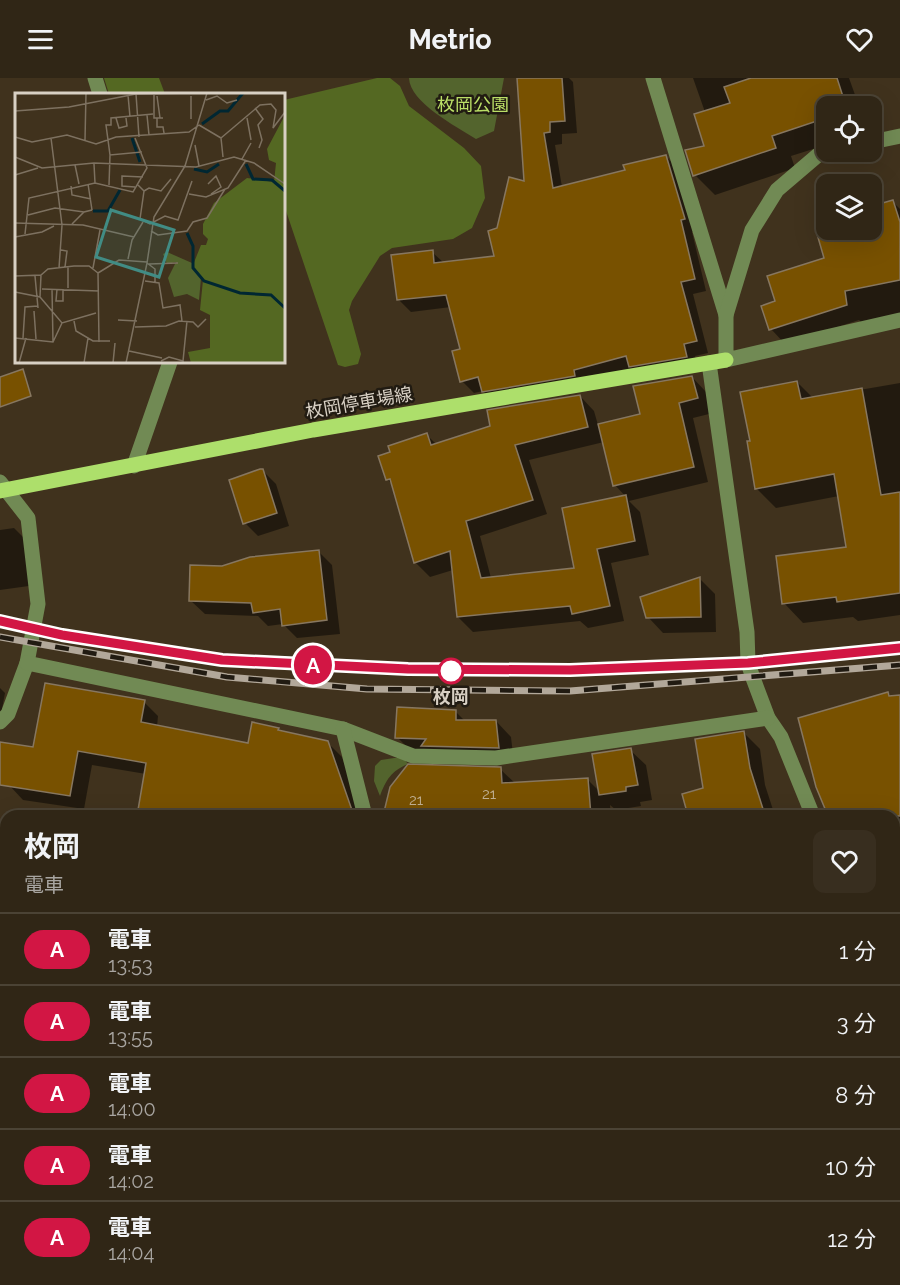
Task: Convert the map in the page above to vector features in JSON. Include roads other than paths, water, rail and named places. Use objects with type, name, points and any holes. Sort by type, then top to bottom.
[{"type":"main road","name":"枚岡停車場線","points":[[2,488],[134,466],[313,430],[726,360]]},
{"type":"street","points":[[95,78],[100,93]]},
{"type":"street","points":[[653,78],[726,315]]},
{"type":"street","points":[[882,140],[900,136]]},
{"type":"street","points":[[816,157],[777,190],[752,230],[726,315],[726,360],[900,320]]},
{"type":"street","points":[[134,466],[170,363]]},
{"type":"street","points":[[710,363],[747,632],[748,663],[768,718],[781,737],[811,810]]},
{"type":"street","points":[[0,722],[8,714],[27,663],[38,604],[28,518],[2,488]]},
{"type":"street","points":[[27,663],[343,729],[413,756],[496,758],[768,718]]},
{"type":"street","points":[[343,729],[363,810]]},
{"type":"railway","points":[[0,621],[62,635],[222,659],[450,671],[570,670],[748,663],[900,648]]},
{"type":"railway","points":[[0,637],[227,677],[367,689],[570,691],[900,665]]},
{"type":"train","name":"A","points":[[0,621],[62,635],[222,660],[450,671],[570,670],[748,663],[900,648]]},
{"type":"place","name":"枚岡","points":[[451,671]]},
{"type":"park label","name":"枚岡公園","points":[[473,105]]}]
